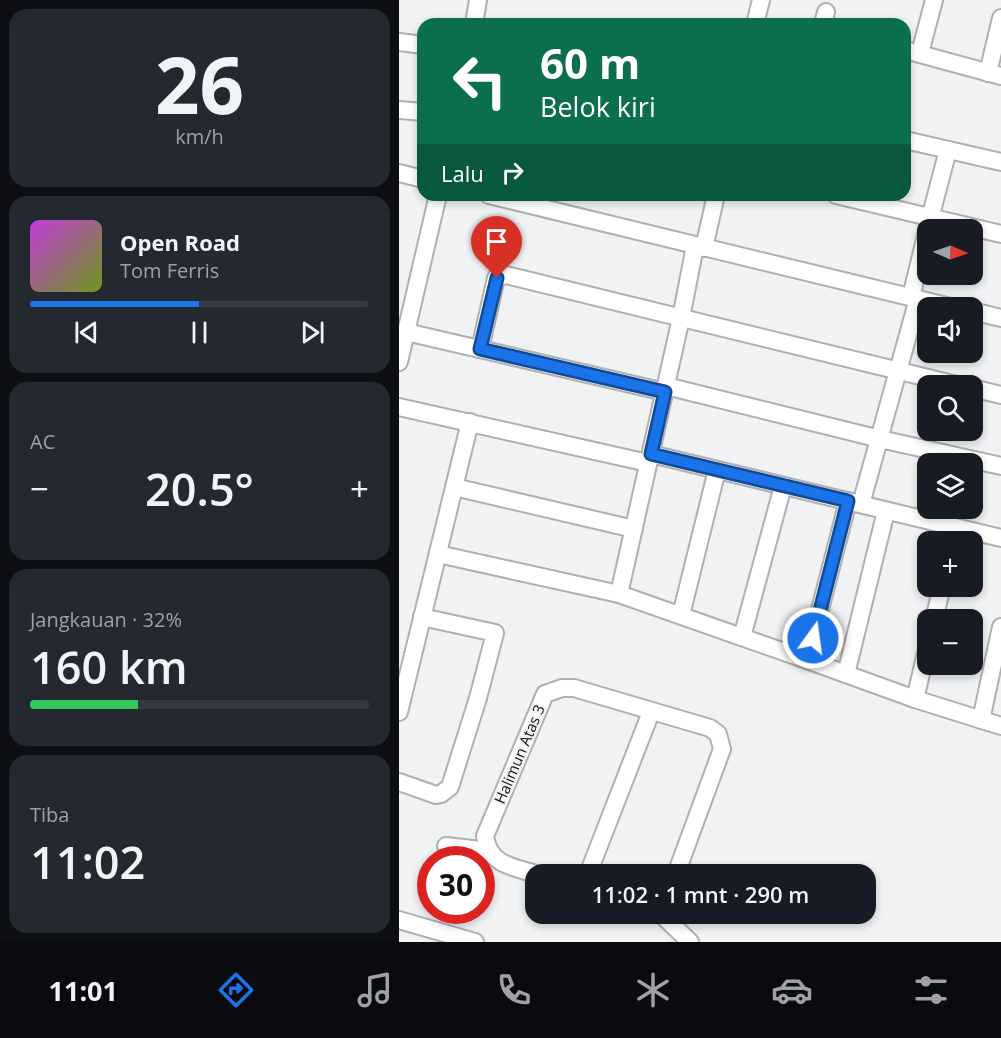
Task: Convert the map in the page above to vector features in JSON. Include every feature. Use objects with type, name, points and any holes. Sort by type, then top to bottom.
[{"type":"street","points":[[475,18],[478,0]]},
{"type":"street","points":[[756,18],[761,0]]},
{"type":"street","points":[[934,0],[912,52],[995,74],[1001,18]]},
{"type":"street","points":[[399,42],[417,44]]},
{"type":"street","points":[[399,110],[417,112]]},
{"type":"street","points":[[911,141],[1001,162]]},
{"type":"street","points":[[930,219],[948,150]]},
{"type":"street","points":[[399,173],[417,178]]},
{"type":"street","points":[[399,362],[437,201]]},
{"type":"street","points":[[513,201],[915,298]]},
{"type":"street","points":[[619,594],[681,318],[699,247],[714,201]]},
{"type":"street","points":[[854,201],[917,222]]},
{"type":"street","points":[[983,232],[1001,234]]},
{"type":"street","points":[[480,349],[497,278],[500,275],[506,275],[917,375]]},
{"type":"street","points":[[807,660],[854,503],[880,439],[899,371],[917,285]]},
{"type":"street","points":[[983,314],[1001,318]]},
{"type":"street","points":[[406,332],[1001,466]]},
{"type":"street","points":[[983,391],[1001,395]]},
{"type":"street","points":[[399,407],[649,459],[717,470],[886,511],[945,531]]},
{"type":"street","points":[[399,712],[470,422]]},
{"type":"street","points":[[681,615],[717,470]]},
{"type":"street","points":[[742,637],[783,486]]},
{"type":"street","points":[[454,487],[634,529]]},
{"type":"street","points":[[846,674],[886,511]]},
{"type":"street","points":[[983,536],[1001,538]]},
{"type":"street","points":[[438,554],[619,594],[915,699],[1001,726]]},
{"type":"street","points":[[399,782],[436,795],[450,787],[478,698],[495,633],[422,617]]},
{"type":"street","points":[[981,720],[1001,627]]},
{"type":"street","points":[[915,699],[921,675]]},
{"type":"street","name":"Halimun Atas 3","points":[[487,846],[485,836],[545,694],[562,688],[574,688],[651,712]]},
{"type":"street","points":[[592,864],[651,712],[710,728],[721,739],[722,749],[680,864]]},
{"type":"street","points":[[495,857],[502,863],[525,870]]},
{"type":"street","points":[[399,920],[475,942]]},
{"type":"street","points":[[672,924],[690,942]]},
{"type":"route","points":[[497,278],[480,349],[665,392],[651,454],[848,501],[813,638]]}]
